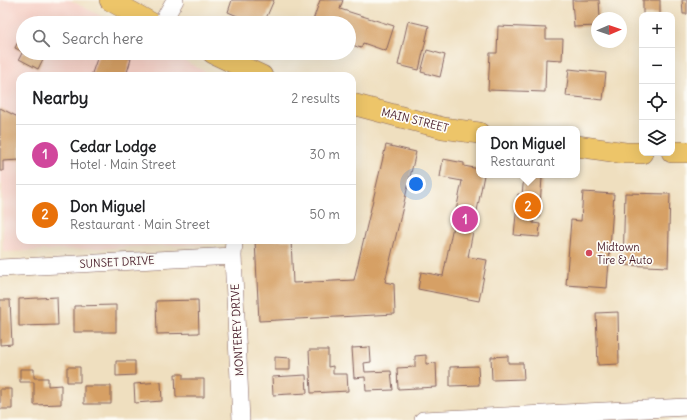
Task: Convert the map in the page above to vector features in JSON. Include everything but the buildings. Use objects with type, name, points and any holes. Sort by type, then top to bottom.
[{"type":"main road","points":[[110,0],[139,16]]},
{"type":"main road","points":[[228,60],[253,72]]},
{"type":"main road","name":"MAIN STREET","points":[[356,105],[443,128],[476,133]]},
{"type":"main road","points":[[580,146],[625,153],[639,153]]},
{"type":"main road","points":[[675,152],[687,152]]},
{"type":"street","points":[[166,16],[175,0]]},
{"type":"street","name":"SUNSET DRIVE","points":[[0,268],[234,248]]},
{"type":"street","name":"MONTEREY DRIVE","points":[[234,248],[241,420]]},
{"type":"street","points":[[423,420],[687,407]]},
{"type":"shaded area","points":[[0,0],[70,0],[101,16],[16,16],[16,60],[183,60],[206,72],[16,72],[16,244],[211,244],[3,252],[2,182],[0,182]]},
{"type":"place","name":"Don Miguel","points":[[528,206]]},
{"type":"place","name":"Cedar Lodge","points":[[465,219]]},
{"type":"place","name":"Midtown Tire & Auto","points":[[589,253]]}]
